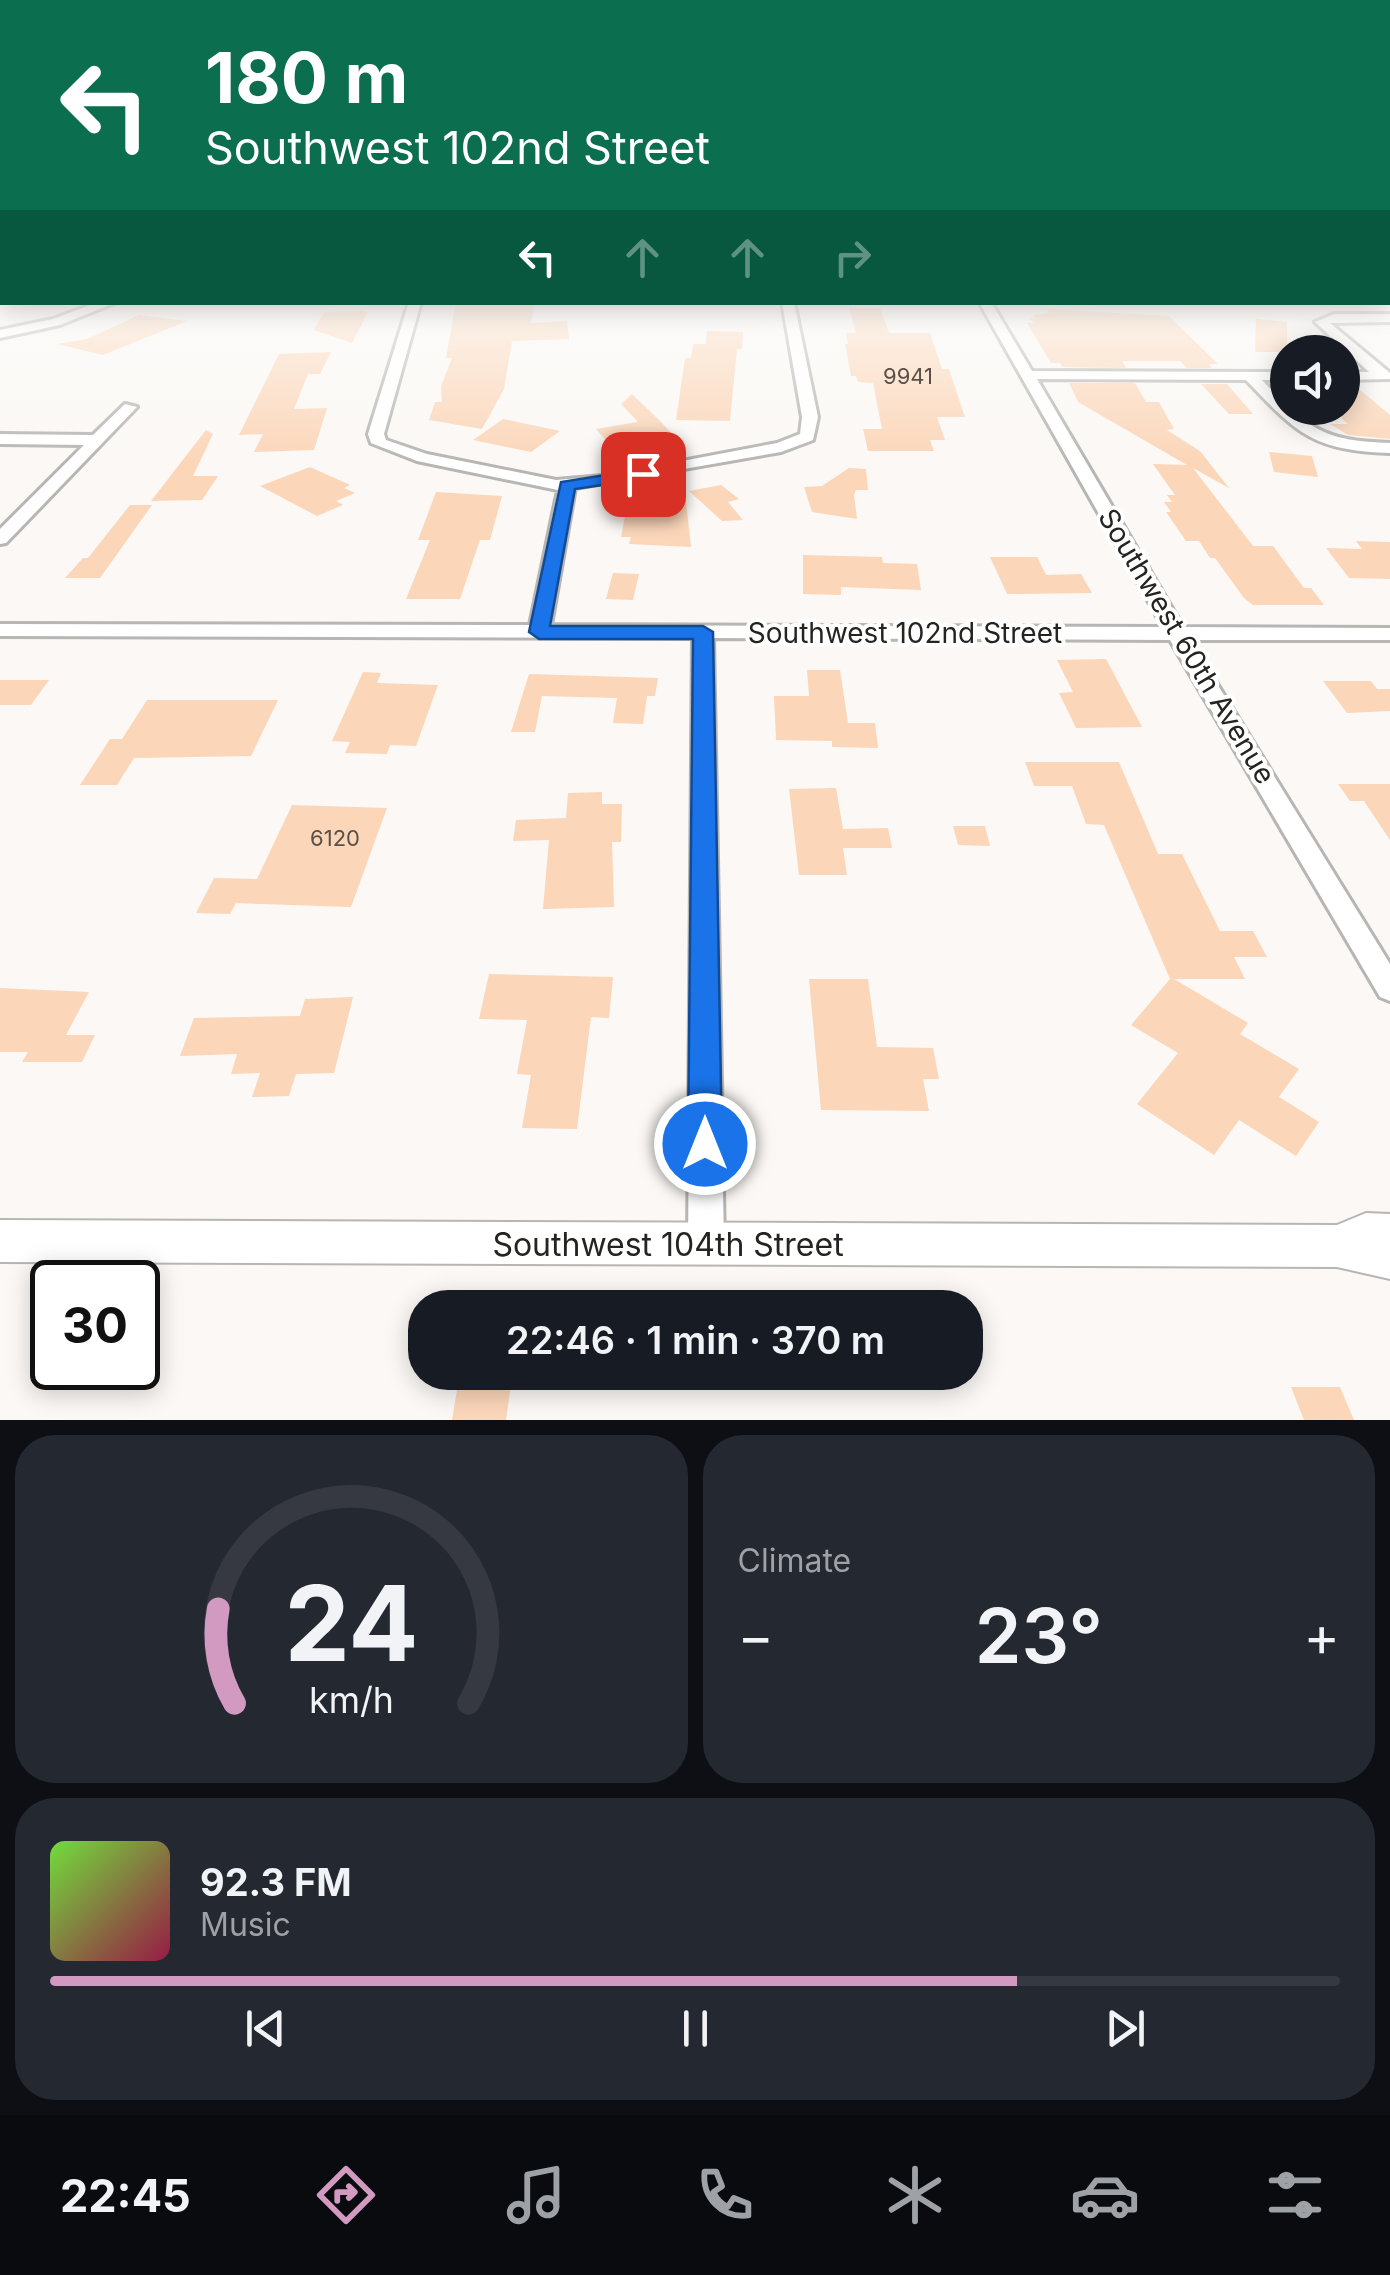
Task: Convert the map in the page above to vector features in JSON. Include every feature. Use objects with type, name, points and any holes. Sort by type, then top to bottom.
[{"type":"street","points":[[407,329],[376,434],[379,443],[423,458],[567,485],[781,447],[807,437],[810,417],[793,329]]},
{"type":"street","name":"Southwest 60th Avenue","points":[[1000,329],[1390,990]]},
{"type":"street","points":[[1327,329],[1386,376]]},
{"type":"street","points":[[1027,375],[1270,376]]},
{"type":"street","points":[[1250,376],[1307,432],[1328,444],[1390,448]]},
{"type":"street","points":[[1360,376],[1386,376]]},
{"type":"street","points":[[0,540],[130,406]]},
{"type":"street","points":[[0,439],[97,440]]},
{"type":"street","points":[[539,632],[567,485]]},
{"type":"street","name":"Southwest 102nd Street","points":[[0,630],[1390,634]]},
{"type":"street","points":[[703,632],[706,1245]]},
{"type":"street","name":"Southwest 104th Street","points":[[1336,1246],[1366,1234],[1390,1235]]},
{"type":"street","name":"Southwest 104th Street","points":[[0,1241],[1336,1246],[1390,1257]]},
{"type":"building","points":[[108,329],[167,329],[103,355],[57,344],[87,339]]},
{"type":"building","points":[[314,329],[359,329],[352,343]]},
{"type":"building","points":[[451,329],[568,329],[569,339],[512,341],[504,389],[482,429],[429,420],[435,402],[442,402],[441,386],[452,358],[446,358]]},
{"type":"building","points":[[855,329],[930,333],[942,369],[949,369],[965,417],[937,417],[945,440],[930,440],[934,451],[868,451],[863,429],[882,429],[873,383],[858,382],[856,376],[851,376],[846,333],[856,333]]},
{"type":"building","points":[[1031,329],[1183,329],[1218,364],[1209,364],[1212,368],[1187,368],[1180,361],[1122,361],[1126,368],[1062,367],[1060,363],[1051,363]]},
{"type":"building","points":[[1256,329],[1287,329],[1287,335],[1270,335],[1270,352],[1255,352]]},
{"type":"building","points":[[707,331],[743,332],[742,349],[737,349],[730,421],[676,420],[685,358],[691,358],[693,344],[706,344]]},
{"type":"building","points":[[331,352],[320,374],[308,374],[294,409],[327,408],[314,450],[254,452],[263,434],[239,435],[279,354]]},
{"type":"building","points":[[1069,383],[1135,383],[1146,402],[1159,402],[1174,429],[1167,430],[1200,451],[1229,488],[1193,468],[1253,546],[1273,546],[1304,588],[1311,588],[1324,605],[1253,605],[1244,598],[1215,558],[1210,558],[1199,541],[1186,541],[1166,512],[1171,512],[1164,502],[1172,502],[1167,495],[1175,495],[1153,464],[1187,465],[1078,402]]},
{"type":"building","points":[[1201,384],[1227,384],[1253,414],[1229,414]]},
{"type":"building","points":[[1360,390],[1390,415],[1390,439],[1348,435],[1332,425],[1360,425]]},
{"type":"building","points":[[632,394],[680,442],[659,445],[652,438],[611,446],[596,429],[638,422],[621,404]]},
{"type":"building","points":[[503,419],[560,431],[531,452],[473,440]]},
{"type":"building","points":[[206,430],[213,434],[193,476],[218,476],[202,500],[151,501]]},
{"type":"building","points":[[1269,452],[1312,456],[1318,477],[1274,472]]},
{"type":"building","points":[[310,467],[350,485],[344,488],[355,493],[336,501],[343,505],[317,516],[260,486]]},
{"type":"building","points":[[849,468],[866,469],[868,490],[856,490],[854,495],[857,519],[812,512],[804,487],[822,486]]},
{"type":"building","points":[[721,485],[739,499],[728,502],[743,520],[722,521],[689,491]]},
{"type":"building","points":[[436,492],[502,496],[490,540],[480,540],[460,599],[406,599],[430,540],[418,540]]},
{"type":"building","points":[[685,492],[691,547],[629,544],[631,537],[621,537],[628,501]]},
{"type":"building","points":[[130,505],[152,505],[100,578],[65,578],[83,558],[88,558]]},
{"type":"building","points":[[1356,541],[1390,542],[1390,579],[1349,578],[1326,548],[1362,549]]},
{"type":"building","points":[[803,555],[882,557],[883,563],[917,564],[921,590],[841,587],[841,595],[803,594]]},
{"type":"building","points":[[990,557],[1037,557],[1046,575],[1081,574],[1092,593],[1007,594]]},
{"type":"building","points":[[613,573],[639,574],[633,600],[606,599]]},
{"type":"building","points":[[1106,659],[1142,727],[1076,728],[1059,693],[1073,692],[1057,660]]},
{"type":"building","points":[[807,670],[840,670],[848,723],[875,723],[878,748],[832,747],[832,741],[776,740],[774,696],[809,696]]},
{"type":"building","points":[[363,672],[381,673],[377,683],[438,685],[416,746],[390,745],[387,754],[345,753],[350,742],[332,741]]},
{"type":"building","points":[[529,674],[658,678],[655,696],[647,696],[643,724],[613,723],[617,698],[542,696],[535,732],[511,732]]},
{"type":"building","points":[[0,680],[49,680],[31,705],[0,705]]},
{"type":"building","points":[[1323,681],[1371,681],[1377,689],[1390,689],[1390,711],[1347,713]]},
{"type":"building","points":[[147,700],[278,700],[251,756],[134,758],[117,785],[80,785],[110,739],[122,739]]},
{"type":"building","points":[[1025,762],[1119,762],[1158,854],[1182,854],[1220,931],[1253,931],[1267,957],[1234,957],[1245,979],[1174,979],[1248,1023],[1240,1034],[1299,1069],[1279,1097],[1319,1122],[1296,1156],[1239,1120],[1214,1155],[1137,1104],[1178,1053],[1131,1025],[1170,979],[1104,825],[1086,824],[1072,786],[1034,786]]},
{"type":"building","points":[[1338,784],[1390,784],[1390,840],[1364,801],[1350,801]]},
{"type":"building","points":[[836,788],[843,829],[888,828],[892,848],[843,848],[847,875],[799,875],[789,789]]},
{"type":"building","points":[[602,792],[602,804],[622,804],[621,842],[612,842],[614,907],[543,909],[549,840],[513,841],[516,820],[566,818],[568,793]]},
{"type":"building","points":[[292,805],[387,808],[351,907],[236,903],[230,914],[196,913],[214,878],[257,879]]},
{"type":"building","points":[[953,826],[985,826],[990,846],[958,845]]},
{"type":"building","points":[[489,974],[613,977],[609,1018],[591,1017],[577,1129],[522,1128],[531,1075],[517,1074],[527,1020],[479,1019]]},
{"type":"building","points":[[809,979],[868,979],[877,1047],[933,1048],[939,1079],[923,1079],[929,1111],[821,1110]]},
{"type":"building","points":[[0,988],[89,992],[66,1035],[95,1035],[82,1062],[22,1062],[28,1052],[0,1052]]},
{"type":"building","points":[[353,997],[334,1073],[296,1074],[289,1096],[252,1097],[260,1073],[231,1074],[237,1054],[180,1056],[194,1018],[300,1016],[305,999]]},
{"type":"building","points":[[1291,1387],[1340,1387],[1354,1420],[1304,1420]]},
{"type":"building","points":[[457,1390],[510,1390],[506,1420],[452,1420]]},
{"type":"route","points":[[643,474],[567,485],[539,632],[703,632],[705,1144]]}]
